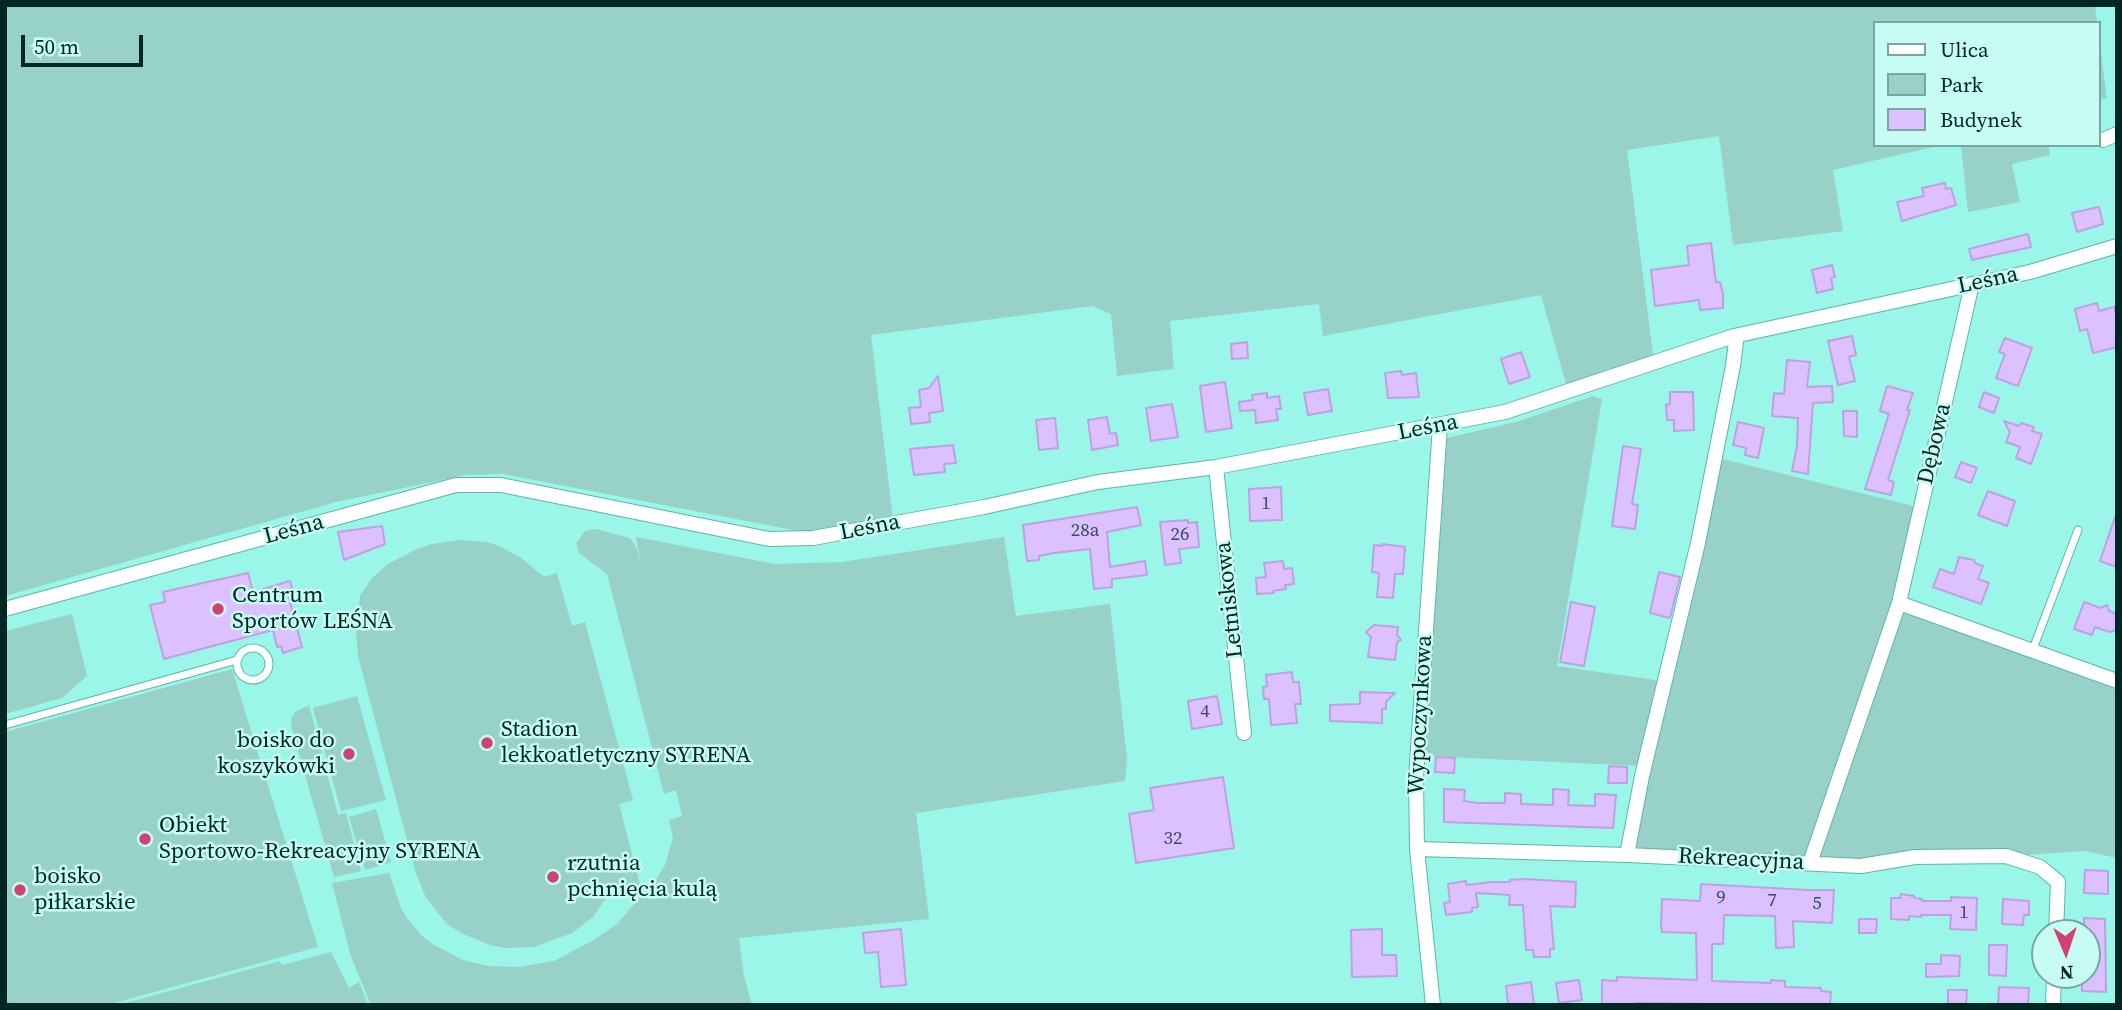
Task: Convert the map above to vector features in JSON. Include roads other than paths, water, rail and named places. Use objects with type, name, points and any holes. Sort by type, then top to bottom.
[{"type":"street","name":"Leśna","points":[[5,609],[456,485],[501,485],[769,539],[813,538],[1098,482],[1216,467],[1505,412],[1734,336],[2030,272],[2117,246]]},
{"type":"street","name":"Dębowa","points":[[1810,863],[1899,603],[1972,284]]},
{"type":"street","points":[[1627,855],[1642,776],[1698,543],[1733,366],[1736,342],[1734,336]]},
{"type":"street","name":"Wypoczynkowa","points":[[1433,1005],[1416,849],[1416,777],[1440,425]]},
{"type":"street","name":"Letniskowa","points":[[1216,467],[1244,733]]},
{"type":"street","points":[[1899,603],[2117,681]]},
{"type":"street","name":"Rekreacyjna","points":[[1416,849],[1861,866],[1915,857],[2006,856],[2040,867],[2058,882],[2057,919]]},
{"type":"lane","points":[[2033,649],[2078,530]]},
{"type":"lane","points":[[5,726],[237,660],[247,649],[258,649],[267,655],[269,666],[264,676],[249,680],[240,675],[237,660]]},
{"type":"place","name":"Centrum Sportów LEŚNA","points":[[218,609]]},
{"type":"place","name":"Stadion lekkoatletyczny SYRENA","points":[[487,743]]},
{"type":"place","name":"boisko do koszykówki","points":[[349,754]]},
{"type":"place","name":"Obiekt Sportowo-Rekreacyjny SYRENA","points":[[145,839]]},
{"type":"place","name":"rzutnia pchnięcia kulą","points":[[553,877]]},
{"type":"place","name":"boisko piłkarskie","points":[[20,890]]}]
